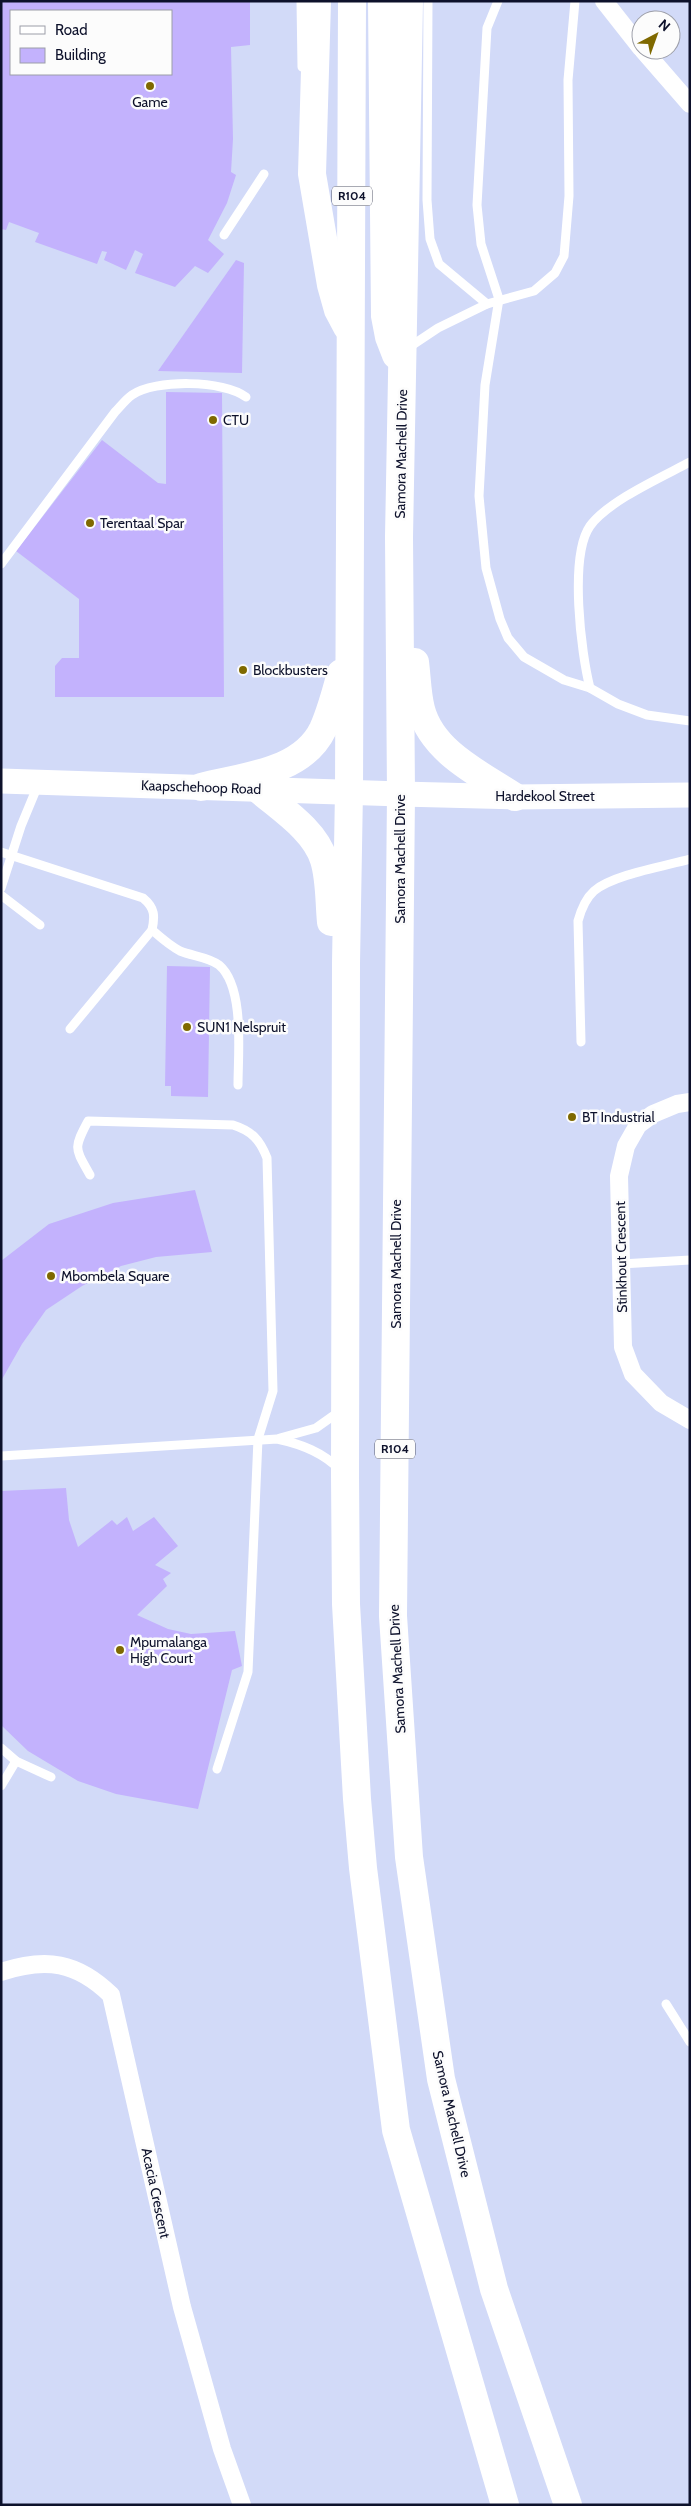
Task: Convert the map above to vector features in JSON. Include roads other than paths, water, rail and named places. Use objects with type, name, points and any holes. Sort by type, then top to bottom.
[{"type":"main road","points":[[317,1],[312,174],[330,285],[338,310],[352,335]]},
{"type":"main road","name":"R104","points":[[352,1],[352,335],[346,963],[345,1475],[346,1604],[357,1798],[363,1868],[396,2130],[505,2505]]},
{"type":"main road","points":[[382,1],[385,316],[389,337],[404,362]]},
{"type":"main road","name":"Samora Machell Drive","points":[[409,1],[404,362],[399,537],[400,794],[393,1616],[409,1857],[441,2079],[494,2288],[567,2501]]},
{"type":"main road","points":[[399,537],[421,709],[427,724],[437,740],[453,756],[515,797]]},
{"type":"main road","points":[[201,787],[284,766],[301,755],[322,730],[350,642]]},
{"type":"main road","name":"Kaapschehoop Road","points":[[1,781],[400,794]]},
{"type":"main road","points":[[258,789],[306,830],[318,845],[324,860],[347,1103]]},
{"type":"main road","name":"Hardekool Street","points":[[400,794],[515,797],[690,796]]},
{"type":"street","points":[[604,1],[631,35]]},
{"type":"street","points":[[652,60],[690,104]]},
{"type":"street","name":"Stinkhout Crescent","points":[[690,1102],[677,1104],[653,1114],[638,1125],[626,1146],[619,1176],[623,1347],[633,1374],[661,1403],[690,1420]]},
{"type":"street","name":"Acacia Crescent","points":[[1,1972],[25,1964],[68,1966],[92,1978],[111,1995],[182,2307],[222,2450],[242,2505]]},
{"type":"lane","points":[[301,1],[302,78]]},
{"type":"lane","points":[[428,1],[427,200],[430,238],[439,264],[487,304]]},
{"type":"lane","points":[[498,1],[487,28],[477,205],[481,244],[498,299],[485,385],[479,496],[486,568],[508,638],[524,657],[564,680],[590,688],[618,704],[647,715],[690,720]]},
{"type":"lane","points":[[404,362],[438,328],[498,299],[534,291],[555,273],[564,256],[569,196],[568,80],[575,1]]},
{"type":"lane","points":[[303,134],[305,150],[312,174]]},
{"type":"lane","points":[[224,235],[264,174]]},
{"type":"lane","points":[[1,564],[115,412],[132,395],[159,385],[177,385],[223,386],[237,390],[246,397]]},
{"type":"lane","points":[[590,688],[585,667],[578,587],[581,550],[590,526],[609,507],[690,462]]},
{"type":"lane","points":[[1,888],[40,782]]},
{"type":"lane","points":[[1,852],[143,898],[153,910],[155,917],[152,930],[70,1029]]},
{"type":"lane","points":[[581,1042],[578,921],[583,906],[594,891],[607,882],[690,859]]},
{"type":"lane","points":[[1,895],[40,925]]},
{"type":"lane","points":[[152,930],[177,950],[212,961],[224,972],[232,988],[238,1011],[238,1085]]},
{"type":"lane","points":[[90,1175],[77,1150],[78,1140],[88,1121],[233,1125],[247,1129],[260,1141],[267,1158],[273,1391],[258,1439],[248,1672],[217,1768]]},
{"type":"lane","points":[[621,1264],[690,1260]]},
{"type":"lane","points":[[277,1439],[316,1428],[346,1406]]},
{"type":"lane","points":[[1,1456],[277,1439],[299,1443],[332,1462],[345,1475]]},
{"type":"lane","points":[[1,1748],[16,1761],[51,1777]]},
{"type":"lane","points":[[1,1786],[16,1761]]},
{"type":"lane","points":[[666,2004],[690,2042]]},
{"type":"place","name":"Game","points":[[150,86]]},
{"type":"place","name":"CTU","points":[[213,420]]},
{"type":"place","name":"Terentaal Spar","points":[[90,523]]},
{"type":"place","name":"Blockbusters","points":[[243,670]]},
{"type":"place","name":"SUN1 Nelspruit","points":[[187,1027]]},
{"type":"place","name":"BT Industrial","points":[[572,1117]]},
{"type":"place","name":"Mbombela Square","points":[[51,1276]]},
{"type":"place","name":"Mpumalanga High Court","points":[[120,1650]]}]
